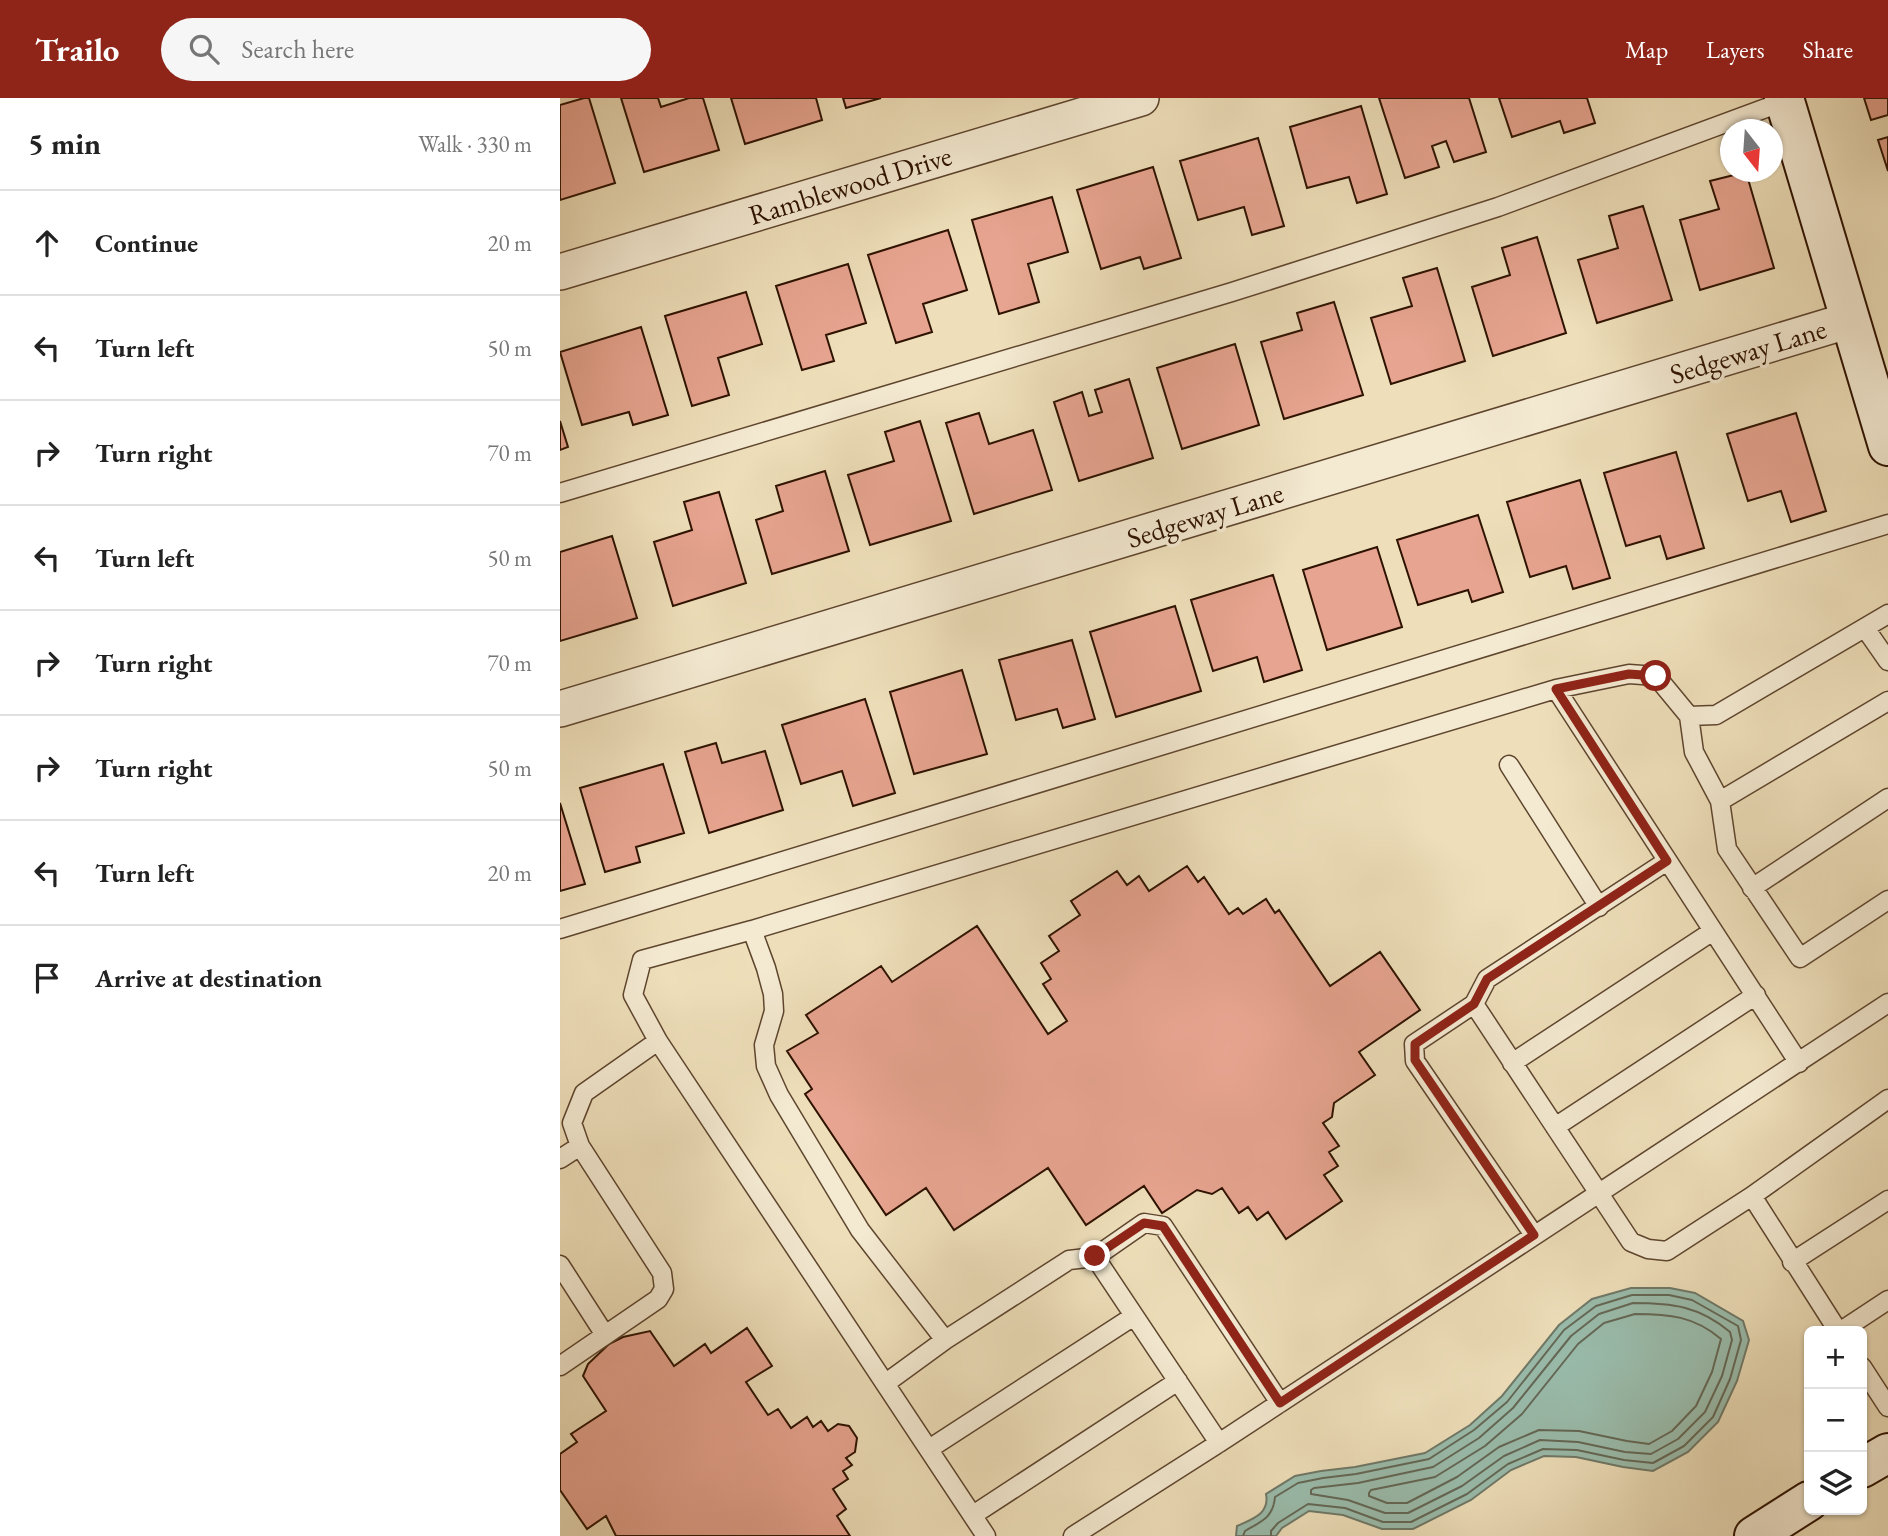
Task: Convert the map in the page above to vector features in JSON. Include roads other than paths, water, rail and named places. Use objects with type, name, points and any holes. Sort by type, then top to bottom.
[{"type":"street","name":"Ramblewood Drive","points":[[560,272],[1141,98]]},
{"type":"street","points":[[1784,99],[1888,446]]},
{"type":"street","name":"Sedgeway Lane","points":[[560,709],[1850,320]]},
{"type":"street","points":[[1867,1465],[1888,1453]]},
{"type":"street","points":[[1754,1536],[1804,1504]]},
{"type":"lane","points":[[560,493],[1233,292],[1498,207],[1784,99]]},
{"type":"lane","points":[[560,929],[1888,524]]},
{"type":"lane","points":[[1689,716],[1716,715],[1888,614]]},
{"type":"lane","points":[[1865,628],[1888,662]]},
{"type":"lane","points":[[986,1536],[659,1041],[633,995],[642,960],[752,930],[1556,689],[1629,674],[1656,676],[1689,716],[1694,752],[1720,801],[1727,849],[1800,958],[1888,900]]},
{"type":"lane","points":[[1556,689],[1799,1063]]},
{"type":"lane","points":[[1720,801],[1888,701]]},
{"type":"lane","points":[[1509,765],[1599,907]]},
{"type":"lane","points":[[1752,888],[1888,798]]},
{"type":"lane","points":[[1534,1235],[1415,1060],[1415,1044],[1474,1004],[1487,979],[1667,861]]},
{"type":"lane","points":[[752,930],[773,994],[774,1011],[764,1045],[766,1066],[779,1095],[860,1230],[945,1340]]},
{"type":"lane","points":[[1512,1063],[1713,931]]},
{"type":"lane","points":[[1555,1127],[1756,995]]},
{"type":"lane","points":[[1073,1536],[1888,1003]]},
{"type":"lane","points":[[1474,1004],[1631,1242],[1648,1249],[1667,1251],[1752,1196],[1888,1099]]},
{"type":"lane","points":[[560,1366],[659,1299],[664,1289],[662,1273],[580,1146],[572,1123],[584,1093],[659,1041]]},
{"type":"lane","points":[[560,1159],[580,1146]]},
{"type":"lane","points":[[1752,1196],[1792,1262],[1837,1326]]},
{"type":"lane","points":[[1792,1262],[1888,1200]]},
{"type":"lane","points":[[886,1383],[945,1340],[1069,1260],[1095,1256],[1144,1223],[1163,1226],[1280,1403]]},
{"type":"lane","points":[[1095,1256],[1219,1443]]},
{"type":"lane","points":[[560,1265],[606,1335]]},
{"type":"lane","points":[[1848,1326],[1888,1300]]},
{"type":"lane","points":[[929,1449],[1134,1316]]},
{"type":"lane","points":[[1867,1375],[1888,1407]]},
{"type":"lane","points":[[972,1515],[1178,1381]]},
{"type":"water","points":[[1631,1288],[1670,1288],[1695,1293],[1743,1321],[1749,1340],[1737,1381],[1718,1422],[1688,1452],[1653,1471],[1576,1457],[1544,1456],[1511,1470],[1471,1500],[1413,1529],[1382,1529],[1343,1515],[1309,1511],[1282,1528],[1276,1536],[1236,1536],[1237,1526],[1263,1511],[1267,1501],[1266,1494],[1295,1476],[1425,1453],[1470,1425],[1502,1396],[1559,1325],[1592,1299]]}]
